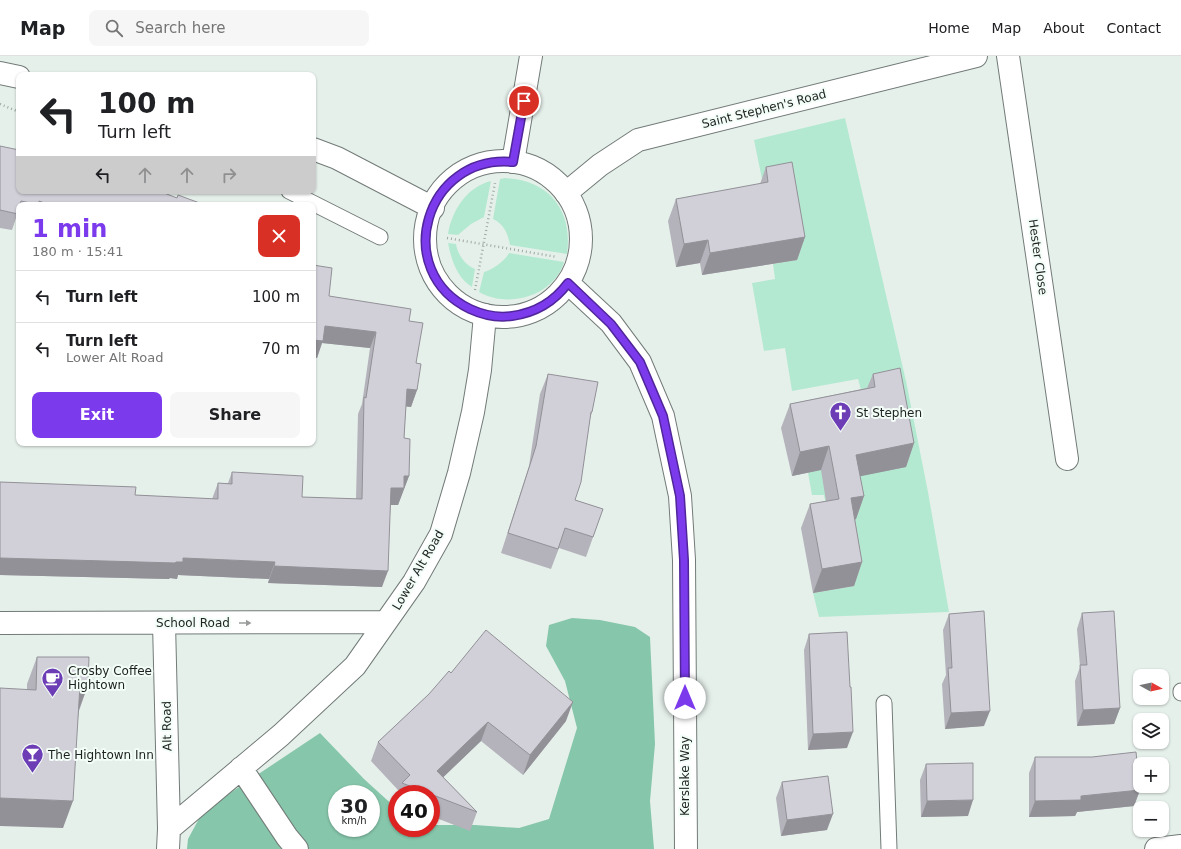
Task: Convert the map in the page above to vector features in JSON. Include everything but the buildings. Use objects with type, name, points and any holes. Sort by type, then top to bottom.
[{"type":"street","points":[[513,162],[531,56]]},
{"type":"street","name":"Saint Stephen's Road","points":[[566,193],[600,165],[638,140],[976,56]]},
{"type":"street","name":"Hester Close","points":[[1008,56],[1067,459]]},
{"type":"street","points":[[0,73],[16,76]]},
{"type":"street","points":[[316,150],[337,158],[432,208]]},
{"type":"street","points":[[489,162],[513,162],[534,167],[543,172],[552,178],[566,193],[577,214],[581,238],[578,261],[568,283],[561,292],[531,312],[508,317],[497,317],[485,315],[469,309],[454,300],[439,284],[430,263],[426,241],[428,217],[446,186],[455,178],[466,171],[489,162]]},
{"type":"street","name":"Kerslake Way","points":[[568,283],[611,324],[640,362],[663,416],[680,496],[684,560],[686,849]]},
{"type":"street","name":"Lower Alt Road","points":[[241,768],[281,735],[355,666],[414,582],[441,534],[459,473],[473,412],[480,370],[485,315]]},
{"type":"street","name":"School Road","points":[[0,623],[386,622]]},
{"type":"street","name":"Alt Road","points":[[164,623],[169,839]]},
{"type":"street","points":[[241,768],[287,837],[297,849]]},
{"type":"street","name":"Alt Road","points":[[169,839],[241,768]]},
{"type":"street","points":[[1156,849],[1181,846]]},
{"type":"lane","points":[[295,194],[311,202]]},
{"type":"lane","points":[[316,205],[380,237]]},
{"type":"lane","points":[[884,703],[889,849]]},
{"type":"path","points":[[0,104],[16,111]]},
{"type":"path","points":[[475,291],[495,180]]},
{"type":"path","points":[[447,238],[559,257]]},
{"type":"green space","points":[[845,118],[906,381],[928,492],[949,612],[819,617],[813,593],[854,586],[826,506],[824,495],[812,495],[808,473],[861,390],[858,379],[792,391],[785,348],[764,351],[752,283],[775,279],[773,264],[796,260],[764,189],[754,140]]},
{"type":"green space","points":[[505,178],[521,180],[535,185],[546,192],[555,201],[562,212],[566,224],[568,238],[567,254],[510,245],[505,230],[497,221],[493,219],[500,179]]},
{"type":"green space","points":[[491,181],[484,217],[471,224],[458,235],[448,234],[453,216],[462,201],[475,188]]},
{"type":"green space","points":[[448,243],[456,244],[462,259],[475,269],[472,287],[462,279],[456,268]]},
{"type":"green space","points":[[509,253],[564,262],[559,274],[551,283],[540,291],[529,296],[516,299],[503,299],[491,297],[479,292],[484,272],[498,265]]},
{"type":"green space","points":[[572,618],[600,620],[635,627],[650,637],[655,744],[650,801],[654,849],[187,849],[188,839],[201,815],[224,797],[320,733],[371,785],[328,785],[328,837],[380,837],[380,794],[388,801],[388,837],[440,837],[440,825],[475,825],[519,828],[549,819],[577,728],[565,681],[546,646],[549,625]]},
{"type":"place","name":"St Stephen","points":[[841,432]]},
{"type":"place","name":"Crosby Coffee Hightown","points":[[53,698]]},
{"type":"place","name":"The Hightown Inn","points":[[33,774]]},
{"type":"route","points":[[524,101],[513,162],[489,162],[477,166],[455,178],[446,186],[428,217],[426,229],[427,252],[439,284],[447,293],[454,300],[464,306],[485,315],[508,317],[531,312],[551,300],[561,292],[568,283],[611,324],[640,362],[663,416],[680,496],[684,560],[685,698]]}]
